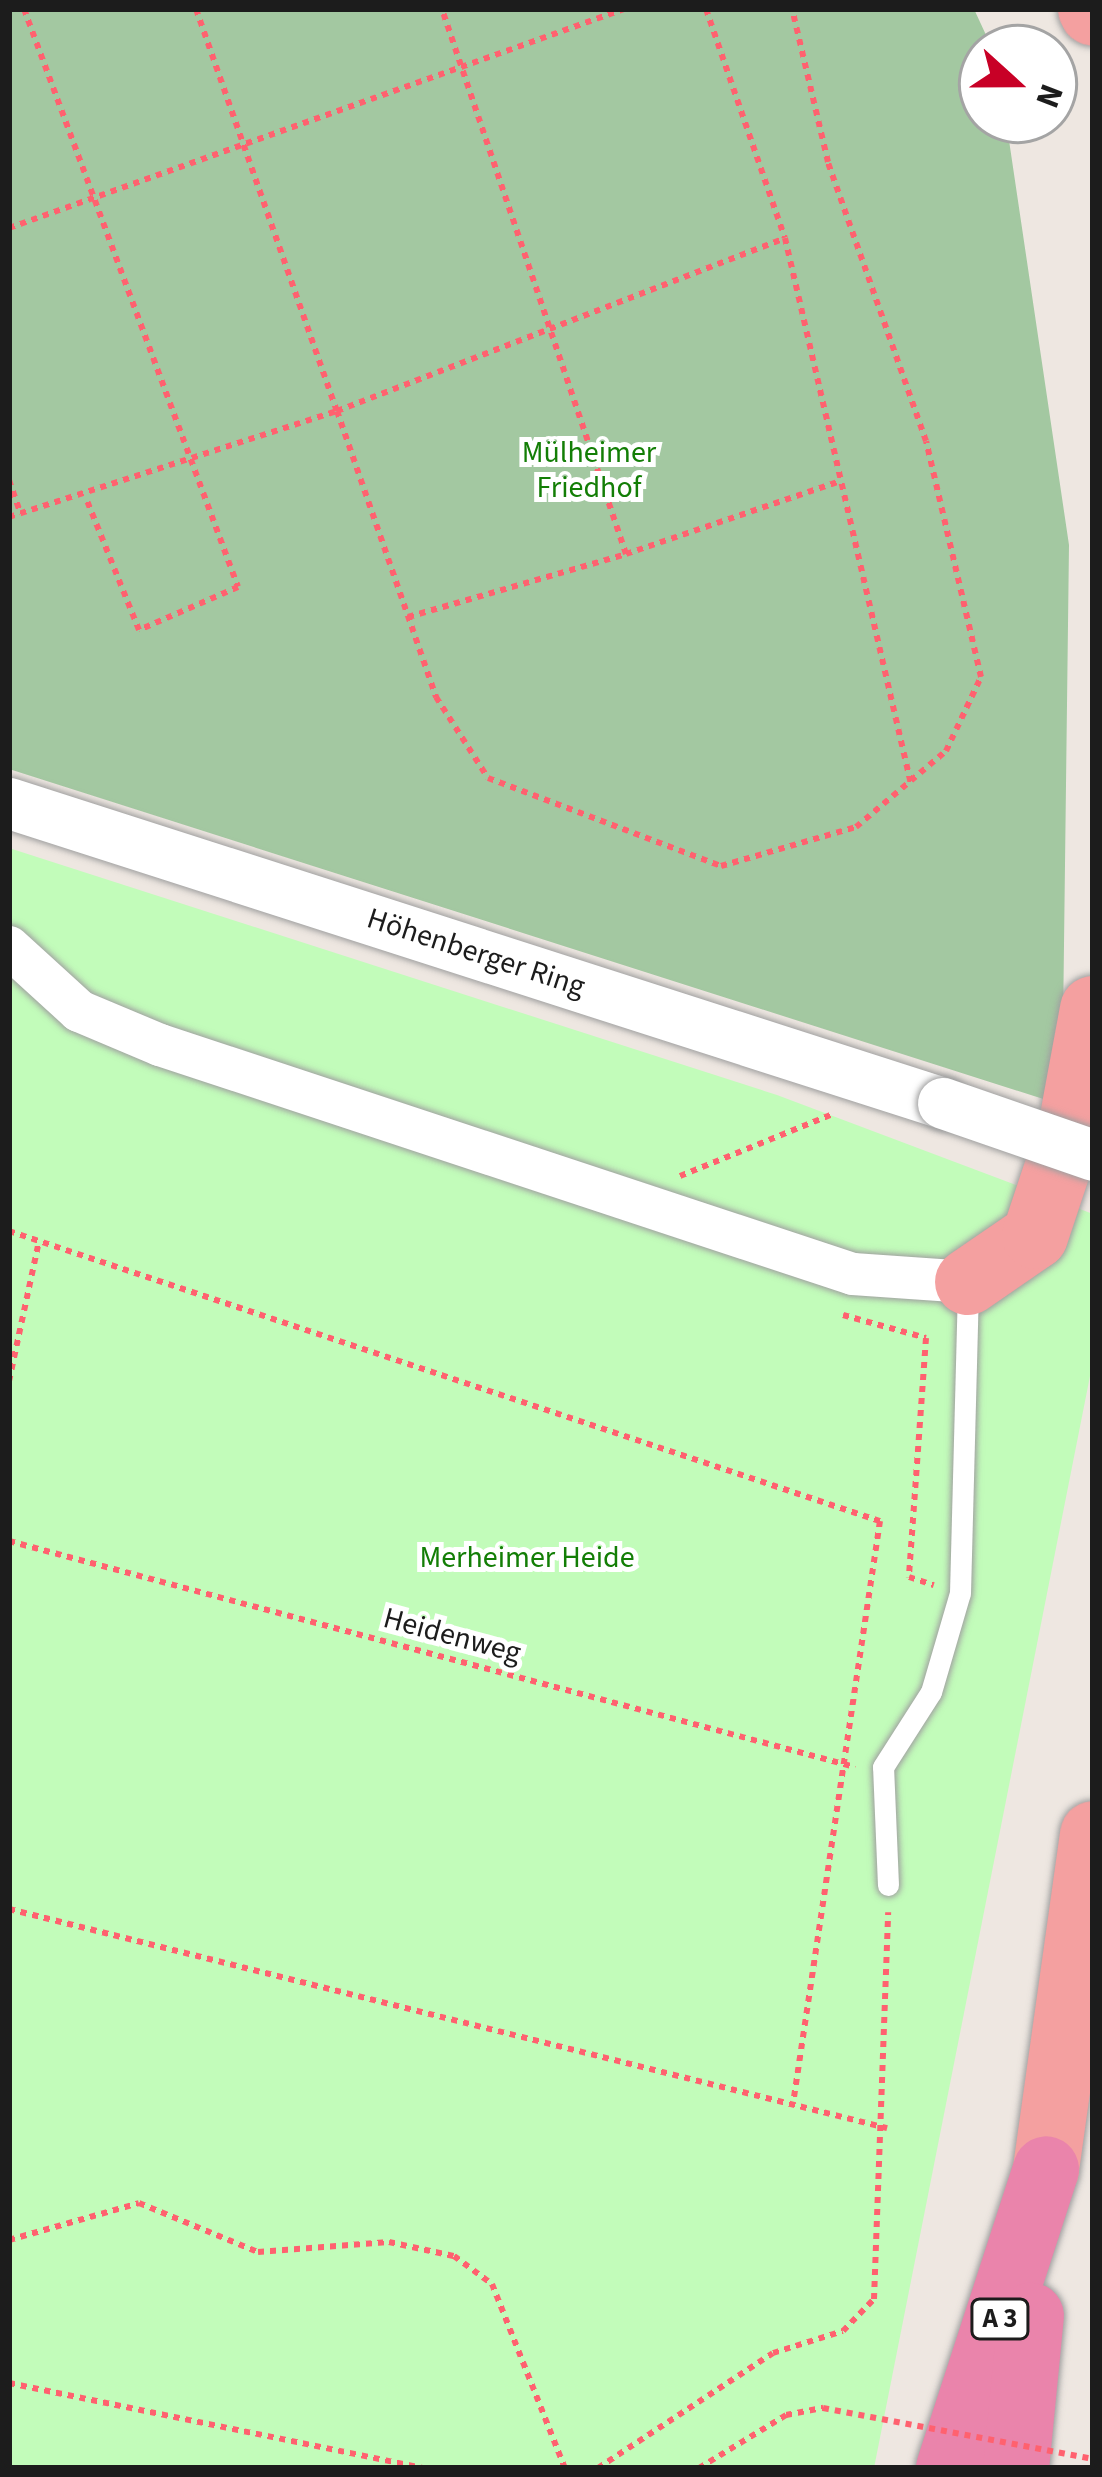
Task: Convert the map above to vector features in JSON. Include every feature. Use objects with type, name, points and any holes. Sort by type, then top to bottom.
[{"type":"highway","points":[[968,1282],[1034,1236],[1071,1128],[1093,1009]]},
{"type":"highway","points":[[1016,2468],[1046,2169],[1093,1834]]},
{"type":"highway","name":"A 3","points":[[949,2468],[1046,2169]]},
{"type":"street","name":"Höhenberger Ring","points":[[16,814],[943,1102],[1093,1155]]},
{"type":"street","points":[[9,947],[79,1011],[160,1045],[642,1211],[853,1274],[968,1282]]},
{"type":"lane","points":[[888,1885],[883,1767],[931,1692],[960,1593],[968,1282]]},
{"type":"path","points":[[24,9],[238,587],[139,630],[86,497]]},
{"type":"path","points":[[196,9],[436,697],[488,778],[663,849],[721,866],[856,827],[946,752],[981,677],[926,441],[828,162],[792,9]]},
{"type":"path","points":[[442,9],[555,327],[626,554]]},
{"type":"path","points":[[9,228],[461,63],[624,9]]},
{"type":"path","points":[[706,9],[784,238],[911,784]]},
{"type":"path","points":[[9,518],[194,464],[784,238]]},
{"type":"path","points":[[9,480],[21,514]]},
{"type":"path","points":[[408,617],[626,554],[841,481]]},
{"type":"path","points":[[642,1211],[694,1162],[838,1112],[859,1117]]},
{"type":"path","points":[[9,1231],[880,1521],[793,2104]]},
{"type":"path","points":[[9,1382],[39,1240]]},
{"type":"path","points":[[829,1309],[926,1338],[909,1577],[960,1593]]},
{"type":"path","name":"Heidenweg","points":[[9,1541],[841,1767],[883,1767]]},
{"type":"path","points":[[598,2468],[772,2353],[843,2331],[874,2300],[887,2128],[888,1885]]},
{"type":"path","points":[[9,1910],[887,2128]]},
{"type":"path","points":[[9,2240],[139,2203],[258,2252],[389,2242],[454,2256],[492,2284],[566,2468]]},
{"type":"path","points":[[9,2383],[422,2468]]},
{"type":"path","points":[[699,2468],[786,2415],[823,2408],[1093,2459]]},
{"type":"green space","name":"Mülheimer Friedhof","points":[[9,9],[974,9],[981,24],[958,24],[958,144],[1010,144],[1069,545],[1062,1105],[9,769]]},
{"type":"green space","name":"Merheimer Heide","points":[[9,848],[777,1095],[1093,1214],[1091,1371],[874,2468],[9,2468]]}]
